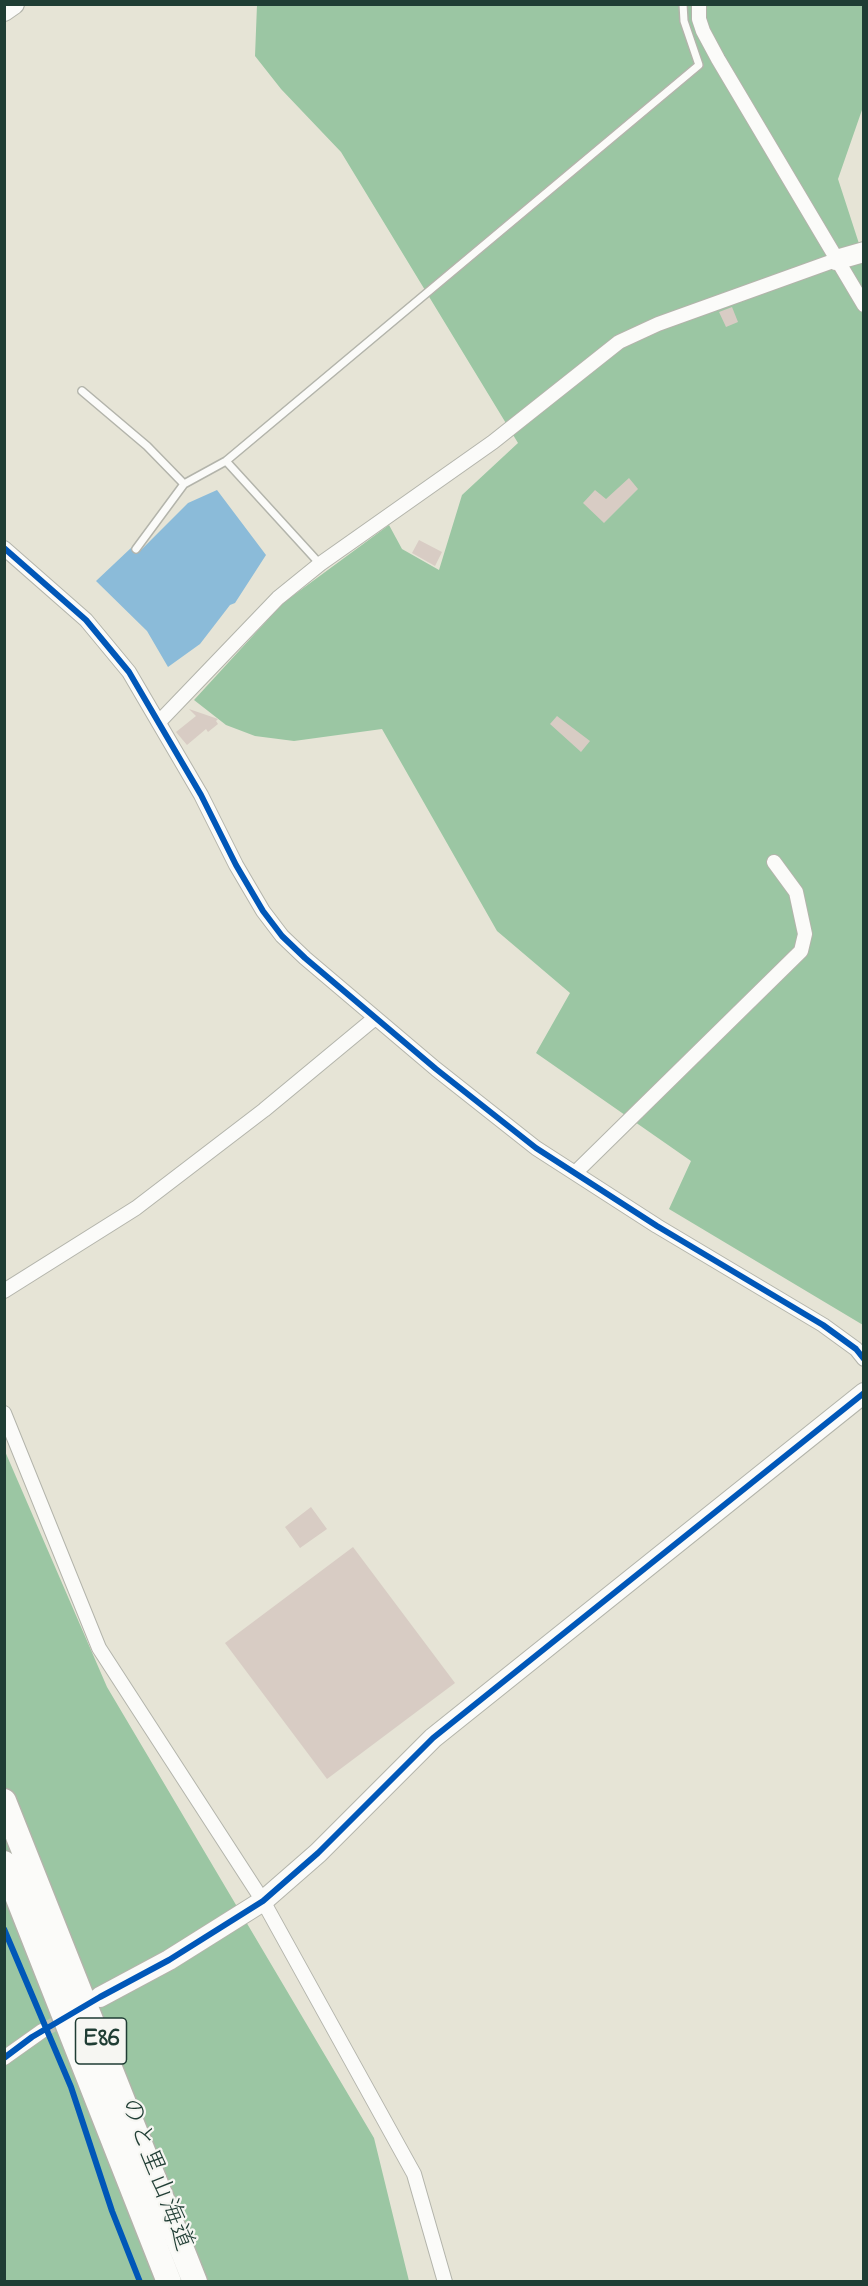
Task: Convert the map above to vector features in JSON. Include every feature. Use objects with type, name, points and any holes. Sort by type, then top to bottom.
[{"type":"highway","name":"のと里山海道","points":[[4,1801],[195,2282]]},
{"type":"highway","name":"のと里山海道","points":[[4,1863],[169,2282]]},
{"type":"street","points":[[4,11],[14,4]]},
{"type":"street","points":[[699,4],[699,19],[710,44],[864,305]]},
{"type":"street","points":[[159,722],[278,598],[320,564],[493,442],[619,342],[658,324],[864,252]]},
{"type":"street","points":[[4,548],[86,620],[129,672],[263,911],[282,936],[304,958],[436,1069],[536,1148],[657,1226],[823,1324],[856,1349],[864,1359]]},
{"type":"street","points":[[575,1173],[801,951],[805,934],[796,892],[774,862]]},
{"type":"street","points":[[4,1291],[136,1208],[264,1110],[375,1018]]},
{"type":"street","points":[[100,1996],[170,1960],[263,1901],[318,1853],[433,1738],[864,1393]]},
{"type":"street","points":[[4,1413],[99,1648],[263,1901],[414,2174],[445,2282]]},
{"type":"street","points":[[4,2058],[42,2031]]},
{"type":"lane","points":[[136,549],[184,484],[226,461],[699,65],[684,21],[683,4]]},
{"type":"lane","points":[[695,55],[710,44]]},
{"type":"lane","points":[[82,391],[147,446],[184,484]]},
{"type":"lane","points":[[226,461],[320,564]]},
{"type":"green space","points":[[257,5],[863,5],[863,107],[838,179],[864,259],[863,1325],[669,1209],[691,1161],[536,1053],[570,993],[497,931],[382,729],[294,741],[255,736],[226,725],[194,700],[283,603],[389,525],[402,549],[439,570],[462,495],[518,443],[341,152],[281,89],[255,56]]},
{"type":"green space","points":[[4,1449],[107,1687],[374,2138],[409,2281],[5,2281]]},
{"type":"water","points":[[217,490],[266,555],[235,603],[230,605],[200,644],[168,667],[147,631],[96,581],[132,547],[139,552],[188,503]]},
{"type":"building","points":[[732,307],[738,322],[726,327],[719,312]]},
{"type":"building","points":[[629,478],[638,489],[604,523],[583,503],[595,490],[606,499]]},
{"type":"building","points":[[419,540],[442,552],[435,566],[412,553]]},
{"type":"building","points":[[189,709],[218,719],[216,721],[218,724],[208,732],[206,729],[187,745],[176,732],[196,716]]},
{"type":"building","points":[[557,716],[590,741],[581,752],[550,724]]},
{"type":"building","points":[[311,1507],[327,1529],[300,1548],[285,1527]]},
{"type":"building","points":[[353,1547],[455,1683],[327,1779],[225,1643]]},
{"type":"tunnel","points":[[42,2031],[70,2015]]},
{"type":"cycle path","points":[[4,548],[86,620],[129,672],[201,795],[236,865],[263,911],[282,936],[305,958],[436,1069],[536,1148],[657,1226],[823,1325],[856,1349],[864,1359]]},
{"type":"cycle path","points":[[4,2058],[32,2037],[169,1960],[263,1901],[318,1853],[433,1738],[864,1393]]},
{"type":"cycle path","points":[[4,1929],[71,2087],[112,2211],[140,2282]]}]
